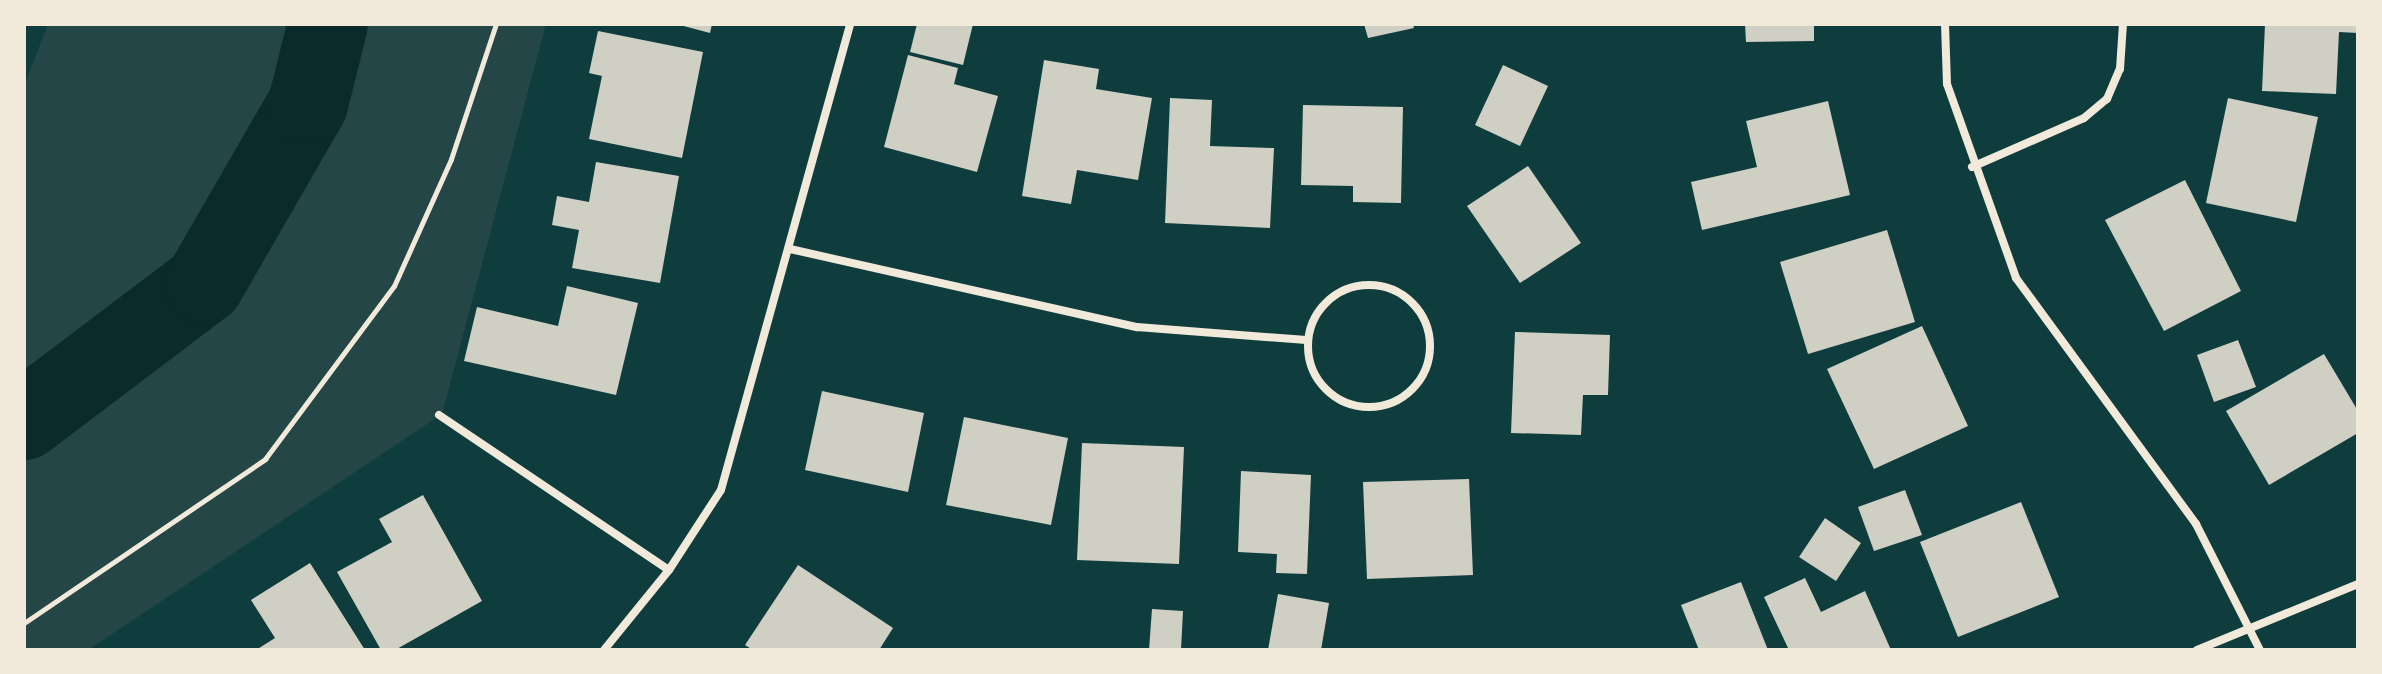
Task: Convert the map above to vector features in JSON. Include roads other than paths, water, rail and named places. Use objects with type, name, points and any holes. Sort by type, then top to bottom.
[{"type":"street","points":[[604,650],[669,570],[721,490],[850,24]]},
{"type":"street","points":[[1945,24],[1947,84],[1972,167],[2016,278],[2196,524],[2251,626],[2260,650]]},
{"type":"street","points":[[1972,167],[2084,118],[2107,99],[2120,69],[2123,24]]},
{"type":"street","points":[[790,249],[1137,327],[1307,340]]},
{"type":"street","points":[[1374,284],[1410,300],[1429,333],[1430,352],[1424,373],[1411,390],[1373,407],[1333,396],[1318,381],[1307,340],[1311,322],[1337,293],[1374,284]]},
{"type":"street","points":[[439,415],[669,570]]},
{"type":"street","points":[[2197,650],[2358,584]]},
{"type":"waterway","points":[[24,420],[204,284],[308,104],[328,24]]}]
